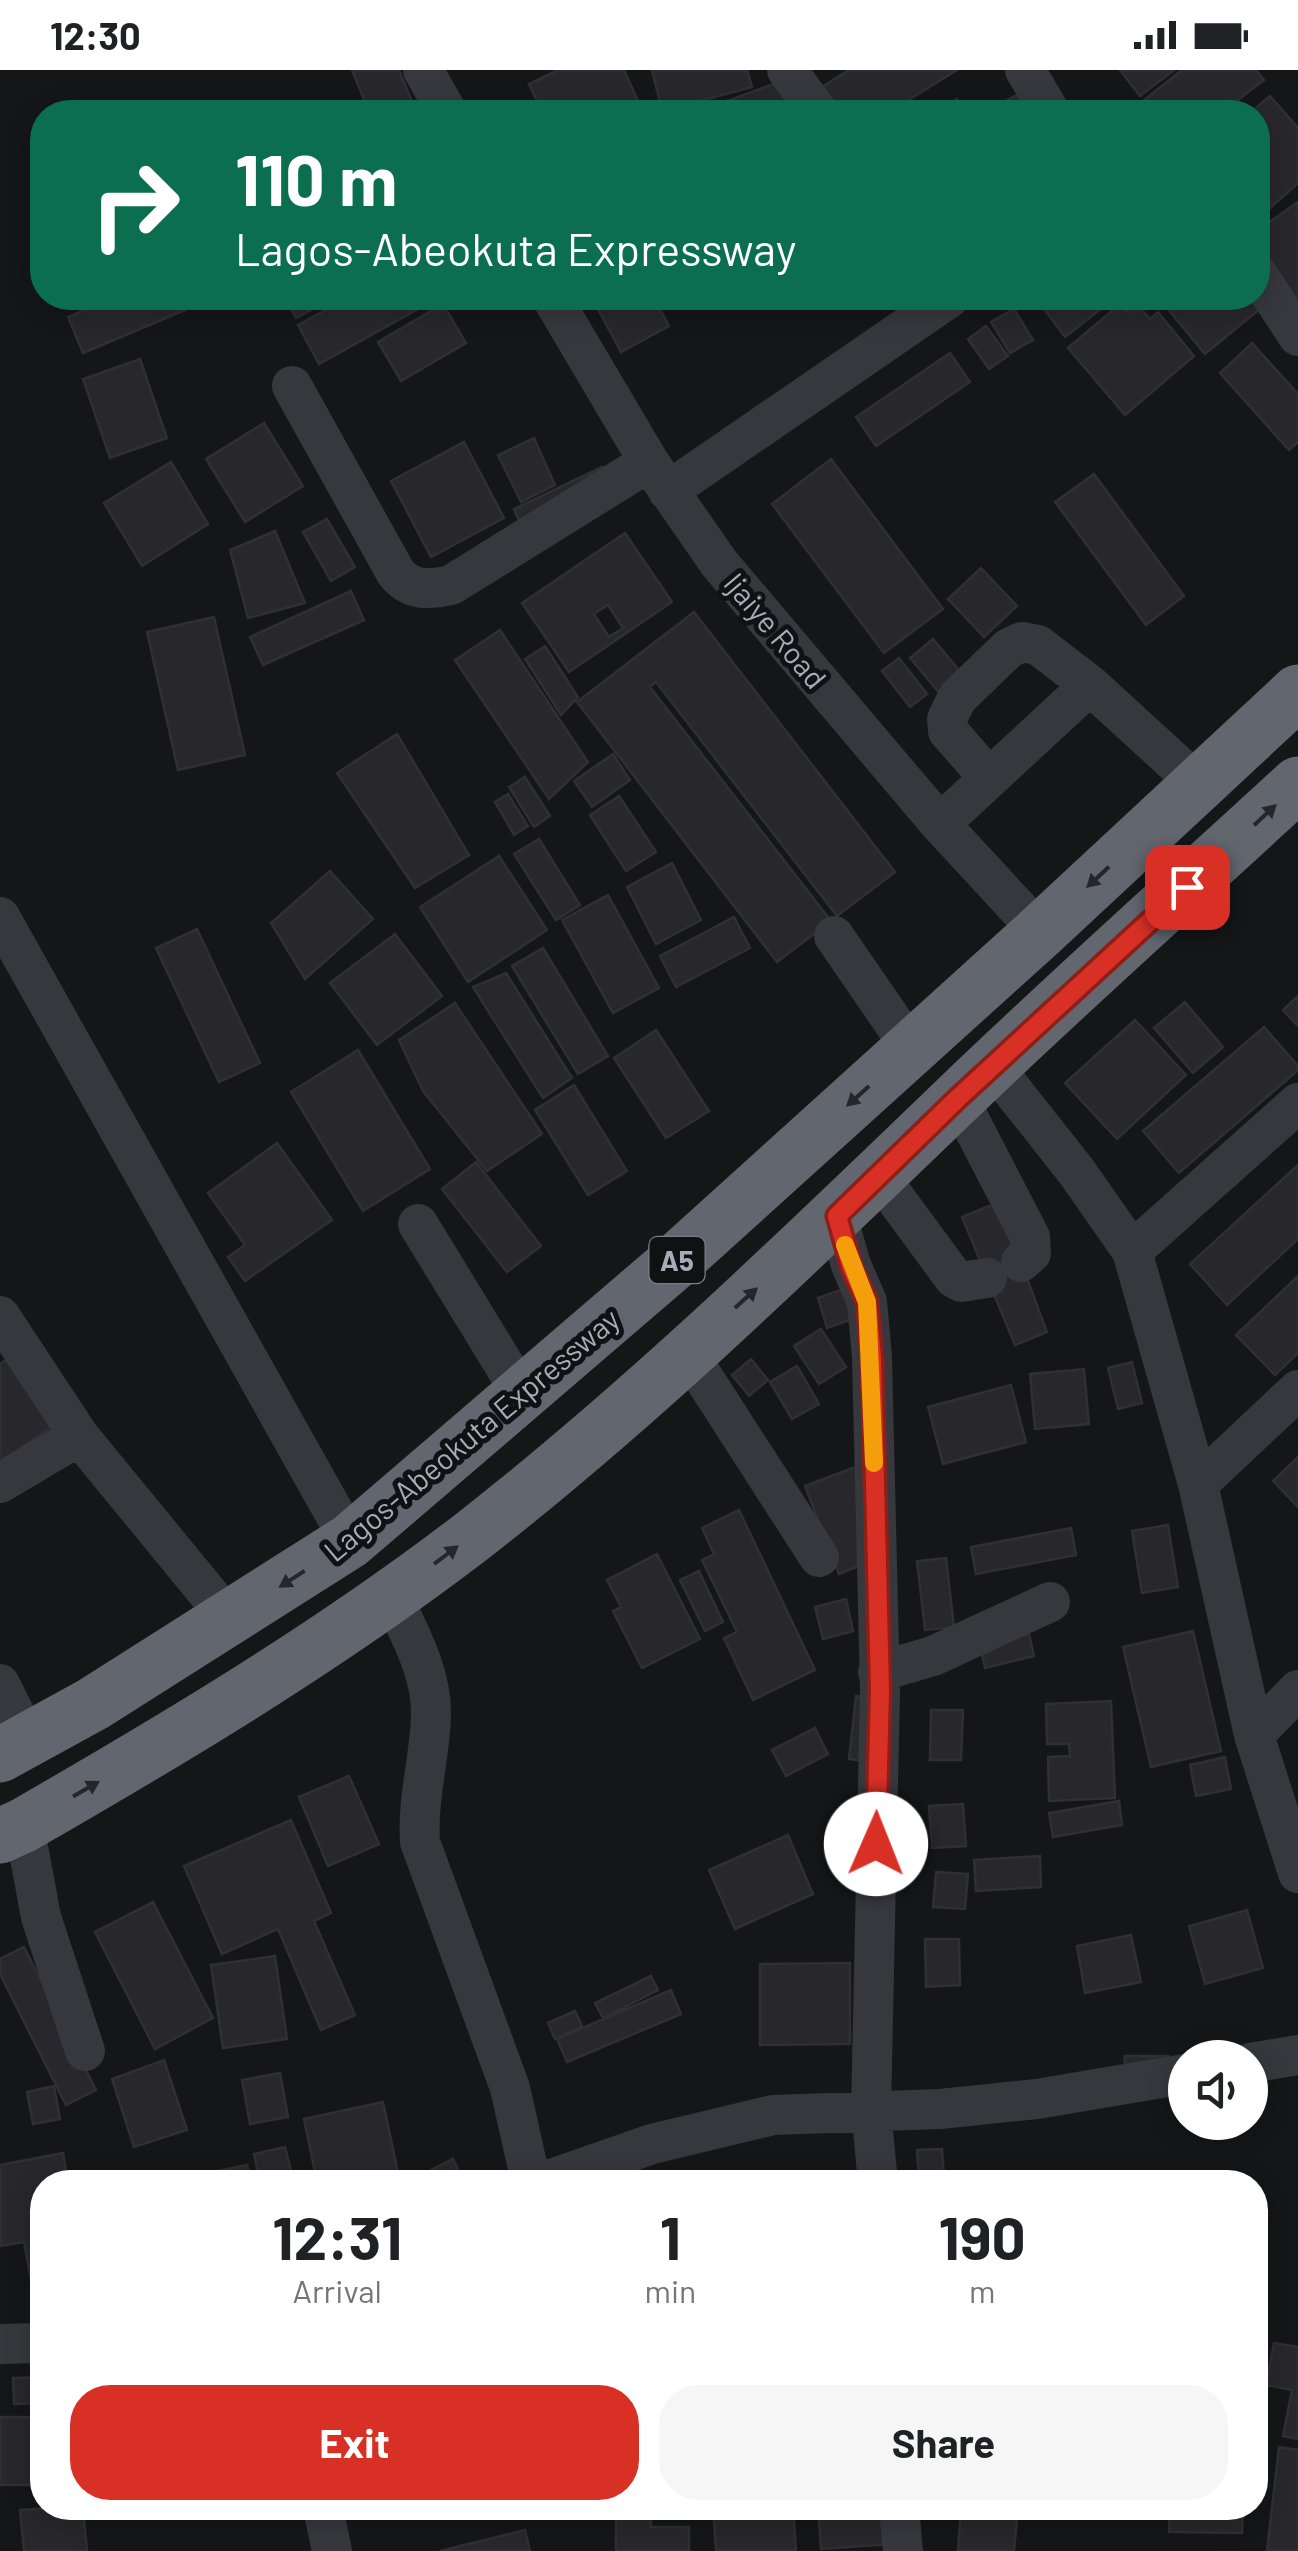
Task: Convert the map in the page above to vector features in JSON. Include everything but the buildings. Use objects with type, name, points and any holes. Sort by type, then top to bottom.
[{"type":"highway","name":"Lagos-Abeokuta Expressway","points":[[14,1747],[93,1704],[350,1542],[674,1262],[1040,932],[1298,692]]},
{"type":"highway","name":"A5","points":[[12,1830],[252,1691],[392,1596],[563,1464],[837,1216],[1298,784]]},
{"type":"street","points":[[423,70],[440,100]]},
{"type":"street","points":[[787,70],[809,100]]},
{"type":"street","points":[[1025,70],[1043,100]]},
{"type":"street","points":[[1270,293],[1298,336]]},
{"type":"street","name":"Ijaiye Road","points":[[559,310],[659,477],[719,563],[940,824],[1040,932]]},
{"type":"street","points":[[292,386],[396,572],[406,585],[428,590],[451,585],[659,477],[930,310]]},
{"type":"street","points":[[990,778],[948,731],[947,718],[957,698],[1008,648],[1022,642],[1038,644],[1090,684],[1197,783]]},
{"type":"street","points":[[940,824],[1090,684]]},
{"type":"street","points":[[0,917],[350,1542]]},
{"type":"street","points":[[834,936],[911,1048]]},
{"type":"street","points":[[976,1082],[1076,1171],[1132,1251],[1198,1484],[1254,1735],[1296,1861]]},
{"type":"street","points":[[879,1176],[954,1278],[961,1282],[1004,1270],[1031,1252],[1030,1237],[976,1082]]},
{"type":"street","points":[[1132,1251],[1298,1102]]},
{"type":"street","points":[[837,1216],[851,1266],[867,1302],[872,1357],[878,1672],[871,2111],[877,2170]]},
{"type":"street","points":[[418,1224],[522,1394]]},
{"type":"street","points":[[0,1316],[79,1436],[230,1620]]},
{"type":"street","points":[[687,1352],[819,1558]]},
{"type":"street","points":[[1198,1484],[1298,1390]]},
{"type":"street","points":[[0,1483],[79,1436]]},
{"type":"street","points":[[392,1596],[425,1670],[432,1714],[418,1812],[420,1842],[510,2088],[531,2170]]},
{"type":"street","points":[[878,1672],[933,1656],[1050,1602]]},
{"type":"street","points":[[0,1684],[14,1747]]},
{"type":"street","points":[[1254,1735],[1298,1690]]},
{"type":"street","points":[[12,1830],[84,2051]]},
{"type":"street","points":[[1268,2060],[1298,2055]]},
{"type":"street","points":[[575,2170],[652,2144],[773,2115],[940,2109],[1037,2099],[1168,2077]]},
{"type":"street","points":[[0,2344],[30,2343]]},
{"type":"street","points":[[326,2520],[332,2551]]},
{"type":"street","points":[[900,2520],[903,2551]]},
{"type":"slow traffic","points":[[845,1245],[867,1302],[874,1463]]},
{"type":"route","points":[[876,1844],[880,1691],[872,1357],[867,1302],[851,1266],[837,1216],[958,1098],[1187,887]]}]
